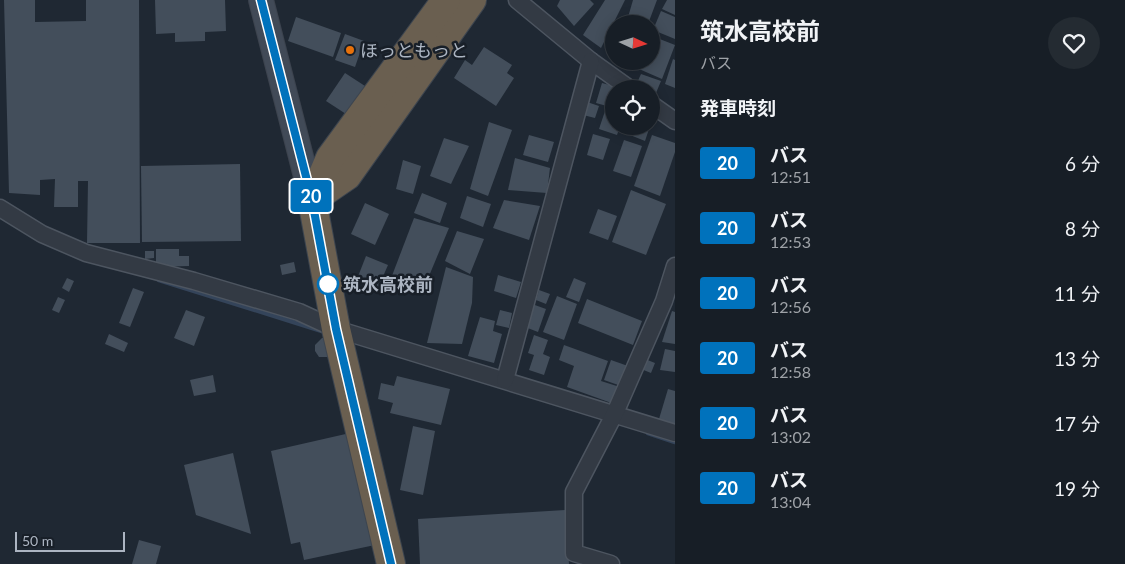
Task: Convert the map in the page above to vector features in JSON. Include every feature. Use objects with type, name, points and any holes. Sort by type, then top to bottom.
[{"type":"highway","points":[[391,564],[336,329],[312,200],[330,158],[446,0]]},
{"type":"highway","points":[[312,200],[347,176],[472,0]]},
{"type":"street","points":[[261,0],[312,200]]},
{"type":"street","points":[[517,0],[618,80]]},
{"type":"street","points":[[504,380],[592,61]]},
{"type":"street","points":[[660,110],[675,121]]},
{"type":"street","points":[[0,208],[42,234],[86,253],[194,281],[299,312],[336,329],[615,413],[675,433]]},
{"type":"street","points":[[610,564],[574,558],[574,492],[669,303],[675,266]]},
{"type":"building","points":[[4,0],[35,0],[35,22],[86,21],[86,0],[139,0],[140,243],[87,243],[88,181],[78,181],[78,207],[54,207],[55,179],[40,180],[40,195],[9,193]]},
{"type":"building","points":[[155,0],[225,0],[226,31],[205,32],[205,41],[175,42],[175,33],[156,34]]},
{"type":"building","points":[[560,0],[590,0],[594,4],[574,26],[557,6]]},
{"type":"building","points":[[605,0],[625,0],[618,15],[605,15],[605,40],[601,48],[583,35]]},
{"type":"building","points":[[633,0],[657,0],[651,15],[629,15]]},
{"type":"building","points":[[667,0],[675,0],[675,15],[662,9]]},
{"type":"building","points":[[661,11],[675,17],[675,39],[660,33]]},
{"type":"building","points":[[296,17],[341,33],[333,57],[288,41]]},
{"type":"building","name":"ほっともっと","points":[[345,34],[364,41],[355,67],[335,60]]},
{"type":"building","points":[[660,39],[675,45],[662,79],[641,70],[660,70]]},
{"type":"building","points":[[484,47],[512,65],[507,73],[514,78],[496,106],[454,78],[465,60],[472,65]]},
{"type":"building","points":[[673,59],[675,60],[675,88],[665,84]]},
{"type":"building","points":[[345,73],[365,86],[346,114],[326,101]]},
{"type":"building","points":[[641,74],[658,80],[638,80]]},
{"type":"building","points":[[602,83],[605,84],[605,106],[596,103]]},
{"type":"building","points":[[587,102],[599,106],[595,118],[583,115]]},
{"type":"building","points":[[605,111],[605,131],[599,129]]},
{"type":"building","points":[[489,122],[512,130],[488,196],[470,189]]},
{"type":"building","points":[[593,134],[610,139],[603,160],[587,155]]},
{"type":"building","points":[[529,135],[554,142],[548,162],[523,155]]},
{"type":"building","points":[[630,135],[647,135],[645,141]]},
{"type":"building","points":[[652,135],[675,143],[675,152],[660,196],[634,186]]},
{"type":"building","points":[[444,138],[469,146],[451,184],[430,176]]},
{"type":"building","points":[[624,140],[642,146],[631,177],[613,171]]},
{"type":"building","points":[[515,158],[550,168],[547,193],[508,190]]},
{"type":"building","points":[[403,160],[421,166],[413,194],[396,189]]},
{"type":"building","points":[[240,164],[241,241],[142,242],[141,166]]},
{"type":"building","points":[[631,190],[666,204],[646,255],[612,242]]},
{"type":"building","points":[[422,193],[447,203],[440,223],[414,213]]},
{"type":"building","points":[[467,196],[491,204],[483,227],[460,218]]},
{"type":"building","points":[[504,200],[540,206],[529,240],[493,228]]},
{"type":"building","points":[[365,203],[389,214],[375,245],[351,234]]},
{"type":"building","points":[[598,209],[617,216],[608,240],[589,233]]},
{"type":"building","points":[[414,218],[449,228],[424,288],[390,281]]},
{"type":"building","points":[[457,231],[484,239],[470,274],[445,261]]},
{"type":"building","points":[[156,249],[179,249],[179,256],[189,256],[189,266],[156,267]]},
{"type":"building","points":[[145,251],[154,251],[154,258],[145,259]]},
{"type":"building","points":[[366,256],[388,265],[378,288],[357,279]]},
{"type":"building","points":[[294,262],[296,272],[282,275],[280,265]]},
{"type":"building","points":[[446,267],[473,277],[472,303],[462,344],[427,343]]},
{"type":"building","points":[[498,275],[521,282],[516,298],[494,291]]},
{"type":"building","points":[[67,278],[74,281],[69,292],[62,288]]},
{"type":"building","points":[[574,278],[586,283],[579,302],[566,297]]},
{"type":"building","points":[[133,288],[144,292],[130,327],[119,323]]},
{"type":"building","points":[[539,290],[550,294],[546,304],[536,300]]},
{"type":"building","points":[[557,296],[577,304],[564,340],[543,332]]},
{"type":"building","points":[[58,297],[65,300],[59,313],[52,310]]},
{"type":"building","points":[[587,299],[642,321],[633,345],[578,323]]},
{"type":"building","points":[[532,304],[546,309],[538,332],[525,327]]},
{"type":"building","points":[[186,310],[205,317],[194,346],[174,338]]},
{"type":"building","points":[[500,310],[512,313],[509,328],[496,325]]},
{"type":"building","points":[[672,311],[675,312],[675,344],[662,342]]},
{"type":"building","points":[[480,317],[495,321],[493,331],[502,334],[494,363],[468,356]]},
{"type":"building","points":[[109,334],[128,343],[124,352],[105,344]]},
{"type":"building","points":[[534,335],[548,340],[543,354],[550,357],[544,375],[529,370],[534,355],[528,353]]},
{"type":"building","points":[[322,338],[325,338],[329,357],[319,357],[315,351],[315,345]]},
{"type":"building","points":[[564,345],[608,361],[601,381],[623,388],[617,405],[567,387],[574,366],[559,360]]},
{"type":"building","points":[[665,349],[675,351],[675,372],[660,370]]},
{"type":"building","points":[[645,359],[655,363],[651,373],[641,369]]},
{"type":"building","points":[[611,360],[628,366],[621,386],[604,380]]},
{"type":"building","points":[[213,375],[216,392],[194,396],[190,380]]},
{"type":"building","points":[[397,376],[450,389],[441,425],[390,413],[393,403],[378,399],[381,383],[394,386]]},
{"type":"building","points":[[668,389],[675,391],[675,424],[659,419]]},
{"type":"building","points":[[413,426],[435,431],[423,495],[400,490]]},
{"type":"building","points":[[350,433],[375,545],[304,560],[300,542],[291,544],[271,451]]},
{"type":"building","points":[[233,453],[251,534],[196,515],[184,465]]},
{"type":"building","points":[[565,510],[569,564],[420,564],[418,519]]},
{"type":"building","points":[[139,540],[161,546],[156,564],[132,564]]},
{"type":"waterway","points":[[159,280],[325,332]]},
{"type":"waterway","points":[[648,433],[675,442]]},
{"type":"bus line","name":"20","points":[[261,0],[312,200],[336,329],[391,564]]},
{"type":"place","name":"ほっともっと","points":[[350,50]]},
{"type":"place","name":"筑水高校前","points":[[328,284]]}]
